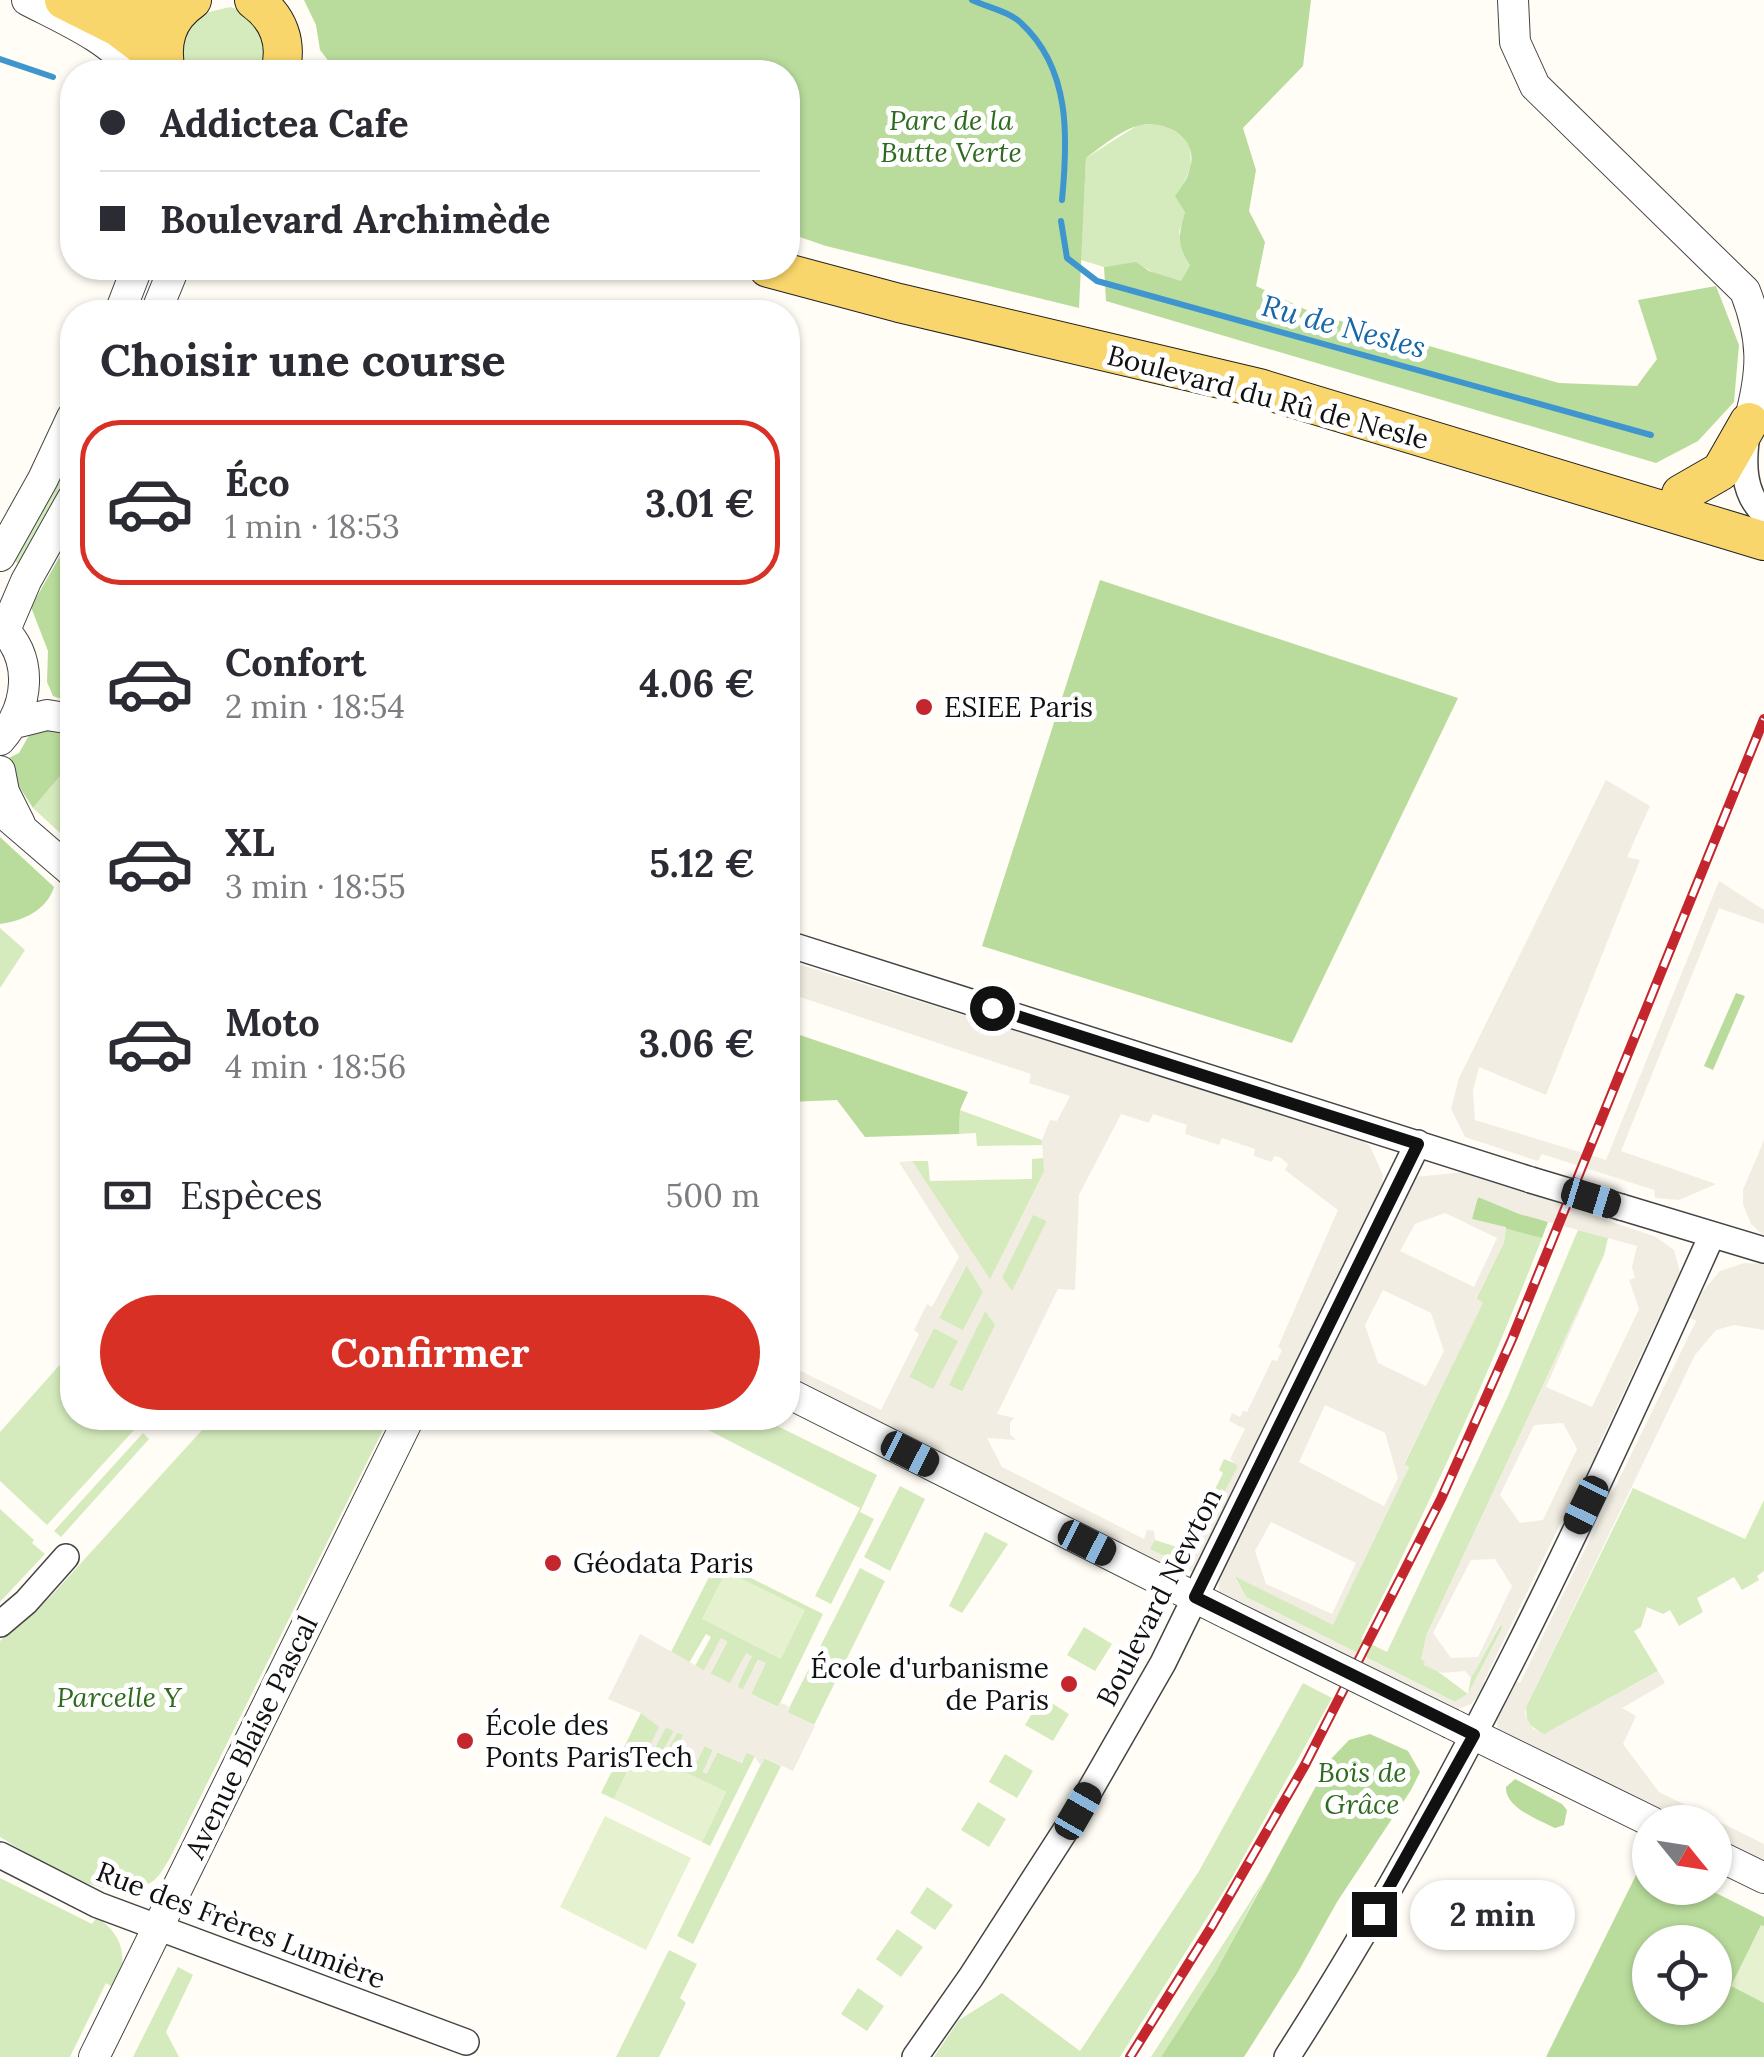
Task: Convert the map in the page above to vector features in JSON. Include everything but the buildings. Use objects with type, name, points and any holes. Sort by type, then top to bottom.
[{"type":"main road","points":[[64,0],[118,27],[142,45],[151,60]]},
{"type":"main road","points":[[114,0],[126,5],[185,6]]},
{"type":"main road","points":[[156,60],[167,30],[185,6]]},
{"type":"main road","points":[[800,257],[1294,379],[1764,516]]},
{"type":"main road","name":"Boulevard du Rû de Nesle","points":[[800,277],[898,304],[1259,388],[1764,541]]},
{"type":"main road","points":[[1681,494],[1721,471],[1749,422]]},
{"type":"street","points":[[28,0],[110,47],[125,60]]},
{"type":"street","points":[[1513,0],[1515,42],[1535,86],[1744,291],[1757,318],[1763,350],[1760,384],[1744,456],[1753,500],[1764,516]]},
{"type":"street","points":[[0,556],[60,443]]},
{"type":"street","points":[[8,731],[25,686],[20,657],[3,628],[60,520]]},
{"type":"street","points":[[25,686],[60,711]]},
{"type":"street","points":[[8,731],[38,716],[60,717]]},
{"type":"street","points":[[0,770],[11,818],[60,861]]},
{"type":"street","points":[[800,948],[1764,1250]]},
{"type":"street","name":"Boulevard Newton","points":[[915,2057],[1078,1811],[1163,1663],[1214,1607],[1418,1144]]},
{"type":"street","points":[[1287,2057],[1374,1914],[1463,1730],[1602,1475],[1712,1235]]},
{"type":"street","points":[[800,1399],[1632,1812]]},
{"type":"street","name":"Avenue Blaise Pascal","points":[[94,2057],[403,1430]]},
{"type":"street","points":[[0,1624],[26,1602],[66,1557]]},
{"type":"street","name":"Rue des Frères Lumière","points":[[0,1854],[98,1905],[466,2042]]},
{"type":"street","points":[[1732,1862],[1764,1878]]},
{"type":"green space","name":"Parc de la Butte Verte","points":[[304,0],[1311,0],[1303,66],[1243,128],[1256,170],[1249,211],[1265,242],[1256,286],[1313,313],[1559,383],[1637,386],[1657,359],[1638,300],[1716,286],[1739,345],[1734,402],[1698,441],[1656,463],[1106,301],[1104,267],[1136,262],[1149,271],[1181,281],[1190,265],[1180,240],[1185,212],[1175,196],[1189,172],[1192,157],[1179,133],[1161,125],[1134,127],[1086,158],[1079,308],[800,237],[800,60],[328,60],[320,50],[316,25]]},
{"type":"green space","points":[[230,7],[244,11],[265,31],[266,60],[183,60],[182,36],[201,14]]},
{"type":"green space","points":[[1163,124],[1190,145],[1191,167],[1183,184],[1185,212],[1179,232],[1190,265],[1181,281],[1172,283],[1136,263],[1104,267],[1081,260],[1086,158],[1138,125]]},
{"type":"green space","points":[[60,461],[60,499],[40,538],[19,564],[9,558]]},
{"type":"green space","points":[[60,556],[60,699],[53,696],[47,682],[48,651],[31,607]]},
{"type":"green space","points":[[1100,580],[1458,698],[1292,1043],[982,946]]},
{"type":"green space","points":[[48,725],[60,728],[60,776],[33,808],[11,774],[9,758],[19,753],[32,730]]},
{"type":"green space","points":[[60,776],[60,833],[33,808]]},
{"type":"green space","points":[[0,837],[54,887],[46,902],[33,913],[0,924]]},
{"type":"green space","points":[[0,928],[25,950],[0,988]]},
{"type":"green space","points":[[1736,993],[1745,996],[1713,1070],[1704,1066]]},
{"type":"green space","points":[[800,1035],[968,1092],[960,1110],[959,1134],[865,1137],[837,1100],[800,1102]]},
{"type":"green space","points":[[960,1110],[1042,1140],[1042,1145],[977,1146],[976,1133],[959,1134]]},
{"type":"green space","points":[[1044,1158],[1044,1172],[990,1280],[912,1161],[928,1161],[930,1181],[1032,1179],[1032,1159]]},
{"type":"green space","points":[[1478,1197],[1548,1222],[1542,1238],[1471,1219]]},
{"type":"green space","points":[[1033,1214],[1047,1221],[1012,1292],[1002,1277]]},
{"type":"green space","points":[[1506,1227],[1542,1238],[1457,1441],[1361,1639],[1387,1652],[1508,1396],[1578,1230],[1608,1238],[1604,1255],[1426,1636],[1425,1662],[1468,1694],[1455,1702],[1246,1597],[1234,1575],[1333,1624],[1482,1303],[1476,1299],[1504,1242]]},
{"type":"green space","points":[[967,1264],[983,1292],[963,1331],[939,1318]]},
{"type":"green space","points":[[986,1309],[996,1325],[963,1392],[948,1385]]},
{"type":"green space","points":[[934,1328],[959,1340],[934,1390],[909,1377]]},
{"type":"green space","points":[[60,1364],[60,1430],[134,1430],[47,1525],[0,1481],[0,1432]]},
{"type":"green space","name":"Parcelle Y","points":[[202,1430],[383,1430],[171,1856],[153,1881],[135,1888],[95,1886],[54,1869],[0,1837],[0,1641],[51,1596]]},
{"type":"green space","points":[[708,1430],[785,1430],[877,1475],[860,1512],[874,1519],[831,1604],[815,1596],[860,1508]]},
{"type":"green space","points":[[143,1433],[149,1439],[61,1537],[54,1531]]},
{"type":"green space","points":[[1224,1459],[1239,1465],[1193,1553],[1175,1561],[1149,1549],[1155,1540],[1177,1547],[1191,1538],[1223,1473],[1219,1470]]},
{"type":"green space","points":[[900,1486],[925,1499],[890,1571],[864,1557]]},
{"type":"green space","points":[[1633,1488],[1745,1539],[1764,1500],[1764,1571],[1757,1576],[1759,1580],[1742,1590],[1734,1577],[1697,1598],[1703,1612],[1679,1626],[1670,1610],[1663,1614],[1647,1607],[1641,1627],[1634,1631],[1658,1671],[1544,1735],[1527,1723],[1526,1707]]},
{"type":"green space","points":[[0,1509],[45,1554],[0,1602]]},
{"type":"green space","points":[[985,1532],[1008,1544],[962,1613],[949,1606]]},
{"type":"green space","points":[[717,1561],[823,1614],[778,1707],[751,1694],[765,1664],[758,1660],[743,1690],[737,1687],[751,1656],[746,1654],[730,1684],[710,1674],[727,1642],[721,1639],[704,1671],[695,1666],[711,1637],[706,1634],[689,1663],[670,1654]]},
{"type":"green space","points":[[860,1568],[885,1581],[814,1725],[787,1712]]},
{"type":"green space","points":[[726,1571],[805,1610],[781,1659],[702,1619]]},
{"type":"green space","points":[[1500,1625],[1503,1627],[1468,1694],[1471,1678]]},
{"type":"green space","points":[[1084,1627],[1112,1644],[1095,1671],[1067,1655]]},
{"type":"green space","points":[[1303,1683],[1332,1698],[1230,1881],[1120,2057],[934,2057],[959,2020],[1002,1993],[1080,2051],[1199,1871]]},
{"type":"green space","points":[[1042,1697],[1069,1714],[1053,1741],[1025,1725]]},
{"type":"green space","points":[[641,1713],[660,1727],[651,1746],[655,1747],[666,1727],[674,1731],[666,1752],[677,1732],[684,1735],[668,1764],[638,1749],[614,1799],[601,1793]]},
{"type":"green space","name":"Bois de Grâce","points":[[1370,1734],[1408,1751],[1420,1772],[1244,2057],[1161,2057],[1215,1973],[1330,1760],[1349,1740]]},
{"type":"green space","points":[[705,1746],[713,1750],[703,1772],[707,1773],[717,1752],[742,1763],[746,1752],[755,1756],[710,1846],[702,1842],[726,1792],[674,1767],[678,1760]]},
{"type":"green space","points":[[638,1749],[726,1792],[702,1842],[614,1799]]},
{"type":"green space","points":[[1005,1754],[1033,1771],[1017,1798],[989,1782]]},
{"type":"green space","points":[[764,1758],[781,1766],[693,1944],[677,1936]]},
{"type":"green space","points":[[1515,1779],[1562,1804],[1567,1810],[1564,1825],[1555,1828],[1517,1807],[1506,1787]]},
{"type":"green space","points":[[978,1802],[1006,1819],[989,1847],[961,1830]]},
{"type":"green space","points":[[605,1816],[691,1858],[646,1950],[560,1907]]},
{"type":"green space","points":[[1266,1877],[1215,1973],[1161,2057],[1151,2057]]},
{"type":"green space","points":[[0,1878],[92,1924],[97,1917],[119,1941],[122,1968],[116,1990],[106,1983],[70,2057],[0,2057]]},
{"type":"green space","points":[[1632,1883],[1632,1905],[1732,1905],[1732,1901],[1764,1917],[1764,2057],[1546,2057]]},
{"type":"green space","points":[[927,1887],[953,1905],[935,1930],[910,1913]]},
{"type":"green space","points":[[1761,1925],[1764,1926],[1764,2003],[1732,1984]]},
{"type":"green space","points":[[897,1929],[923,1947],[901,1977],[876,1959]]},
{"type":"green space","points":[[669,1950],[697,1964],[680,1998],[686,2003],[659,2057],[616,2057]]},
{"type":"green space","points":[[178,1967],[193,1975],[166,2032],[179,2057],[133,2057]]},
{"type":"green space","points":[[858,1988],[884,2006],[867,2031],[841,2014]]},
{"type":"shaded area","points":[[1606,780],[1650,806],[1627,857],[1640,860],[1546,1095],[1479,1067],[1473,1091],[1475,1120],[1606,1160],[1719,881],[1764,910],[1764,924],[1719,908],[1621,1151],[1716,1184],[1679,1200],[1655,1198],[1654,1190],[1542,1154],[1538,1161],[1465,1137],[1451,1109],[1459,1078]]},
{"type":"shaded area","points":[[800,965],[1357,1136],[1370,1146],[1383,1175],[1382,1190],[1198,1570],[1180,1574],[800,1385],[800,1371],[881,1410],[919,1334],[914,1330],[927,1304],[932,1307],[959,1257],[899,1162],[912,1161],[990,1279],[1044,1172],[1042,1140],[1050,1120],[1057,1121],[1070,1096],[1029,1083],[1031,1074],[800,997]],"holes":[[[1121,1114],[1149,1123],[1153,1114],[1187,1125],[1185,1134],[1219,1145],[1222,1138],[1255,1149],[1254,1156],[1272,1162],[1274,1156],[1280,1157],[1288,1164],[1285,1170],[1338,1210],[1278,1347],[1282,1350],[1277,1361],[1272,1360],[1247,1412],[1243,1411],[1240,1417],[1232,1413],[1229,1421],[1245,1429],[1230,1459],[1238,1466],[1193,1553],[1174,1561],[1150,1549],[1154,1531],[1147,1530],[1144,1539],[1002,1467],[987,1438],[1016,1440],[1010,1434],[1014,1418],[997,1414],[1058,1289],[1075,1290],[1079,1195]],[[1033,1215],[1047,1221],[1012,1291],[1002,1277]],[[966,1265],[983,1292],[963,1330],[939,1318]],[[985,1311],[995,1325],[962,1392],[949,1385]],[[934,1328],[958,1341],[933,1389],[909,1377]]]},
{"type":"shaded area","points":[[1764,1140],[1764,1236],[1751,1224],[1743,1204],[1743,1190]]},
{"type":"shaded area","points":[[1466,1172],[1656,1237],[1674,1250],[1680,1272],[1679,1286],[1670,1305],[1665,1304],[1598,1447],[1602,1450],[1587,1481],[1582,1479],[1484,1681],[1488,1684],[1471,1704],[1458,1709],[1439,1710],[1219,1593],[1223,1565],[1414,1177]],"holes":[[[1478,1197],[1519,1214],[1637,1246],[1632,1267],[1635,1278],[1629,1280],[1639,1309],[1592,1407],[1546,1387],[1604,1255],[1426,1636],[1423,1665],[1442,1673],[1465,1671],[1471,1678],[1499,1625],[1503,1627],[1468,1694],[1455,1702],[1246,1597],[1234,1576],[1333,1625],[1409,1467],[1404,1464],[1483,1303],[1476,1298],[1504,1242],[1506,1227],[1472,1219]],[[1445,1213],[1497,1238],[1474,1287],[1400,1251],[1415,1224]],[[1383,1290],[1431,1313],[1444,1351],[1426,1386],[1378,1363],[1365,1325]],[[1325,1405],[1385,1433],[1398,1478],[1384,1506],[1299,1462]],[[1563,1423],[1577,1449],[1543,1520],[1520,1523],[1500,1495],[1534,1425]],[[1271,1522],[1356,1563],[1332,1614],[1266,1584],[1255,1551]],[[1495,1559],[1512,1586],[1478,1657],[1451,1658],[1433,1633],[1471,1560]]]},
{"type":"shaded area","points":[[1744,1263],[1764,1264],[1764,1330],[1734,1325],[1716,1330],[1695,1355],[1526,1707],[1525,1715],[1533,1729],[1544,1734],[1658,1671],[1665,1683],[1622,1708],[1636,1716],[1623,1744],[1659,1792],[1685,1805],[1644,1805],[1498,1731],[1496,1713],[1514,1680],[1520,1683],[1696,1321],[1689,1317],[1720,1271]]},
{"type":"shaded area","points":[[640,1634],[704,1670],[721,1638],[727,1641],[710,1673],[730,1683],[746,1653],[752,1656],[737,1686],[742,1690],[759,1660],[766,1663],[751,1694],[777,1707],[780,1703],[786,1705],[790,1708],[788,1712],[815,1726],[793,1771],[765,1758],[761,1766],[747,1753],[741,1763],[718,1752],[706,1774],[703,1772],[713,1750],[705,1746],[694,1767],[678,1760],[674,1767],[668,1764],[683,1735],[677,1733],[666,1752],[663,1750],[674,1731],[666,1727],[655,1748],[650,1745],[659,1727],[641,1713],[608,1699]]},
{"type":"shaded area","points":[[1732,1828],[1764,1844],[1764,1868],[1732,1851]]},
{"type":"waterway","name":"Ru de Nesles","points":[[972,0],[1016,19],[1049,61],[1058,83],[1065,129],[1062,200]]},
{"type":"waterway","points":[[0,59],[53,77]]},
{"type":"waterway","name":"Ru de Nesles","points":[[1061,221],[1067,258],[1097,281],[1651,435]]},
{"type":"railway","points":[[1130,2057],[1305,1765],[1441,1499],[1512,1339],[1764,719]]},
{"type":"place","name":"ESIEE Paris","points":[[924,707]]},
{"type":"place","name":"Géodata Paris","points":[[553,1563]]},
{"type":"place","name":"École d'urbanisme de Paris","points":[[1069,1684]]},
{"type":"place","name":"École des Ponts ParisTech","points":[[465,1741]]},
{"type":"route","points":[[992,1008],[1418,1144],[1195,1597],[1474,1735],[1374,1914]]}]
